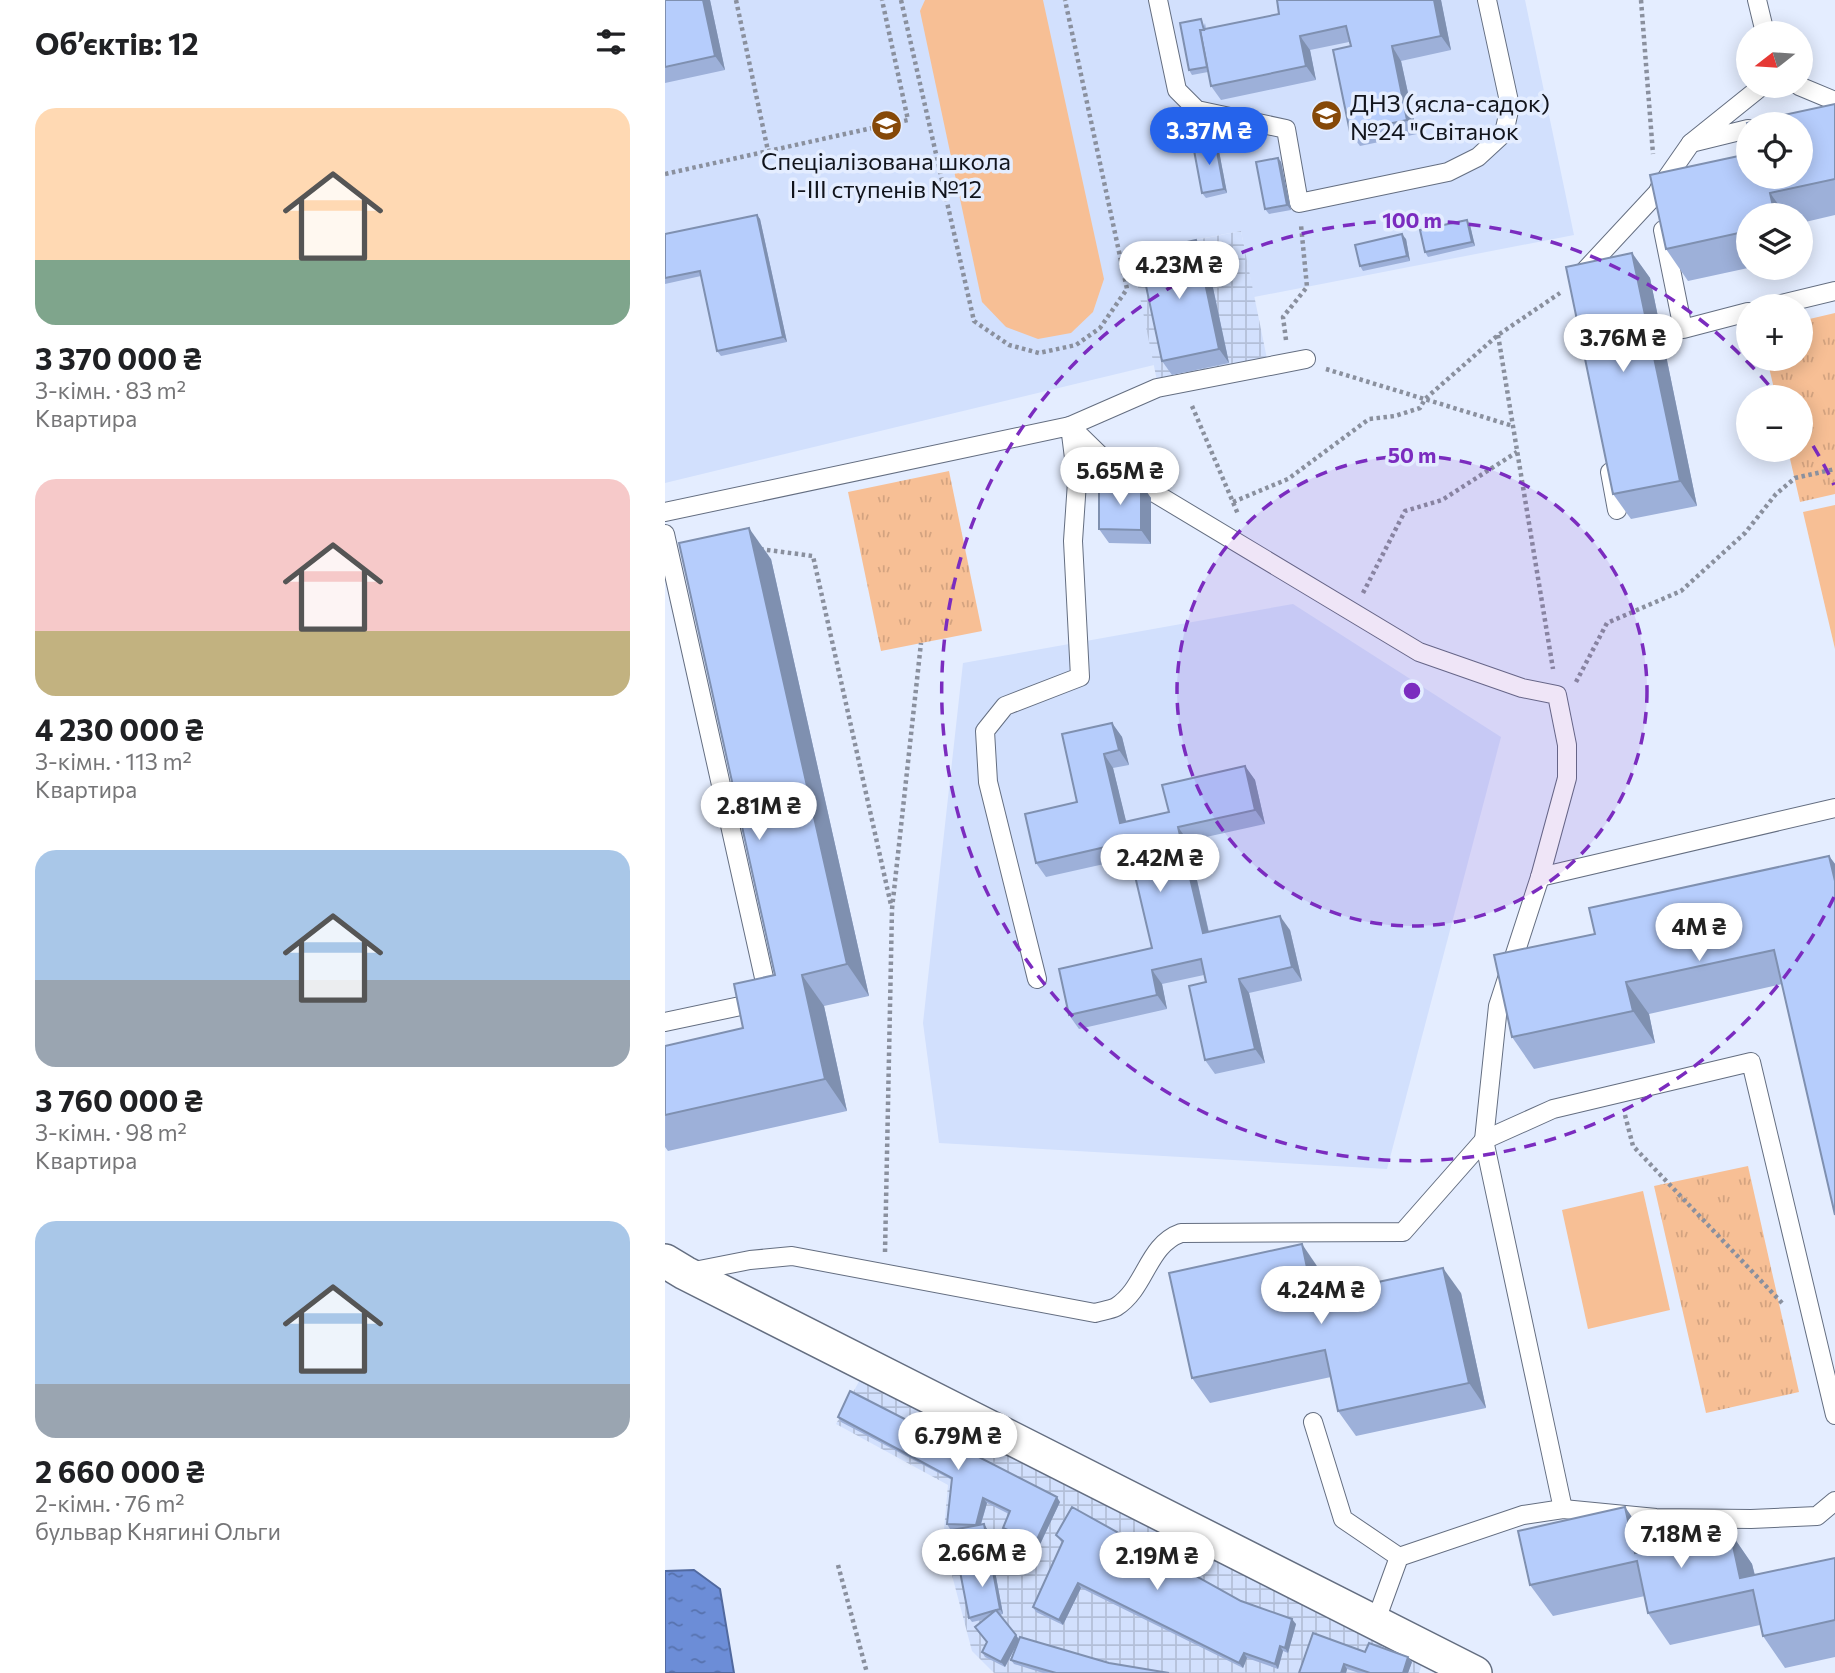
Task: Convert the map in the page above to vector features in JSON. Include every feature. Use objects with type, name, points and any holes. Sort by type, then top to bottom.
[{"type":"street","points":[[675,1267],[1475,1673]]},
{"type":"lane","points":[[1158,0],[1177,90],[1197,110],[1286,129],[1299,204],[1448,172],[1478,157],[1504,133],[1510,106],[1487,0]]},
{"type":"lane","points":[[1757,0],[1762,21]]},
{"type":"lane","points":[[1813,91],[1835,100]]},
{"type":"lane","points":[[1574,291],[1656,194],[1691,144],[1747,98]]},
{"type":"lane","points":[[1812,112],[1835,106]]},
{"type":"lane","points":[[1691,144],[1736,132]]},
{"type":"lane","points":[[1656,194],[1683,329],[1736,316]]},
{"type":"lane","points":[[1813,296],[1835,291]]},
{"type":"lane","points":[[665,512],[1070,426],[1157,388],[1298,361]]},
{"type":"lane","points":[[1070,426],[1112,468],[1419,652],[1522,688],[1557,695],[1567,745],[1567,778],[1540,877],[1498,1006],[1484,1140],[1563,1509]]},
{"type":"lane","points":[[1037,979],[988,782],[985,732],[1005,706],[1080,677],[1073,541],[1077,482],[1070,426]]},
{"type":"lane","points":[[1607,457],[1617,510]]},
{"type":"lane","points":[[665,534],[769,1000],[665,1022]]},
{"type":"lane","points":[[1540,877],[1835,808]]},
{"type":"lane","points":[[675,1267],[792,1256],[1095,1313],[1115,1308],[1131,1293],[1161,1245],[1169,1237],[1181,1233],[1259,1231],[1403,1232],[1484,1140],[1553,1109],[1751,1062],[1817,1340],[1830,1368],[1835,1415]]},
{"type":"lane","points":[[1313,1422],[1343,1519],[1399,1556]]},
{"type":"lane","points":[[1399,1556],[1523,1515],[1563,1509],[1656,1518],[1751,1520],[1817,1516],[1835,1501]]},
{"type":"lane","points":[[1375,1623],[1399,1556]]},
{"type":"path","points":[[736,0],[768,151]]},
{"type":"path","points":[[665,174],[908,120],[882,0]]},
{"type":"path","points":[[901,0],[974,321],[1009,345],[1039,353],[1076,345],[1100,328],[1127,289],[1065,0]]},
{"type":"path","points":[[1641,0],[1656,194]]},
{"type":"path","points":[[1299,204],[1307,287],[1283,317],[1298,361],[1513,426]]},
{"type":"path","points":[[1233,502],[1288,479],[1369,419],[1395,416],[1420,408],[1425,399],[1498,335],[1574,291]]},
{"type":"path","points":[[1498,335],[1557,695],[1571,691],[1607,623],[1681,591],[1745,533],[1776,494],[1795,478],[1835,469]]},
{"type":"path","points":[[1181,383],[1256,554]]},
{"type":"path","points":[[1353,612],[1405,511],[1442,500],[1517,452]]},
{"type":"path","points":[[759,549],[813,556],[892,909]]},
{"type":"path","points":[[885,1273],[892,909],[921,643]]},
{"type":"path","points":[[1621,1093],[1633,1146],[1817,1340]]},
{"type":"path","points":[[838,1565],[867,1673]]},
{"type":"shaded area","name":"Спеціалізована школа І-ІІІ ступенів №12","points":[[665,0],[1525,0],[1574,235],[1254,297],[1241,231],[1132,252],[1154,365],[665,483]]},
{"type":"shaded area","points":[[1241,231],[1267,359],[1157,381],[1131,253]]},
{"type":"shaded area","points":[[1293,604],[1501,737],[1387,1169],[939,1143],[923,1023],[963,663]]},
{"type":"shaded area","points":[[863,1374],[1423,1662],[1419,1673],[994,1673],[972,1651],[943,1541],[948,1485],[836,1424]]},
{"type":"green space","points":[[925,0],[1043,0],[1104,279],[1093,312],[1071,333],[1038,339],[1006,327],[982,302],[920,11]]},
{"type":"green space","points":[[1835,313],[1835,494],[1800,502],[1791,462],[1813,462],[1813,385],[1773,385],[1770,371],[1813,371],[1813,318]]},
{"type":"green space","points":[[949,471],[982,631],[881,651],[848,492]]},
{"type":"green space","points":[[1835,505],[1835,649],[1803,512]]},
{"type":"green space","points":[[1748,1166],[1799,1392],[1706,1413],[1654,1186]]},
{"type":"green space","points":[[1643,1191],[1670,1310],[1588,1329],[1562,1210]]},
{"type":"water","points":[[694,1570],[720,1589],[734,1673],[665,1673],[665,1571]]},
{"type":"building","points":[[665,0],[703,0],[715,56],[665,67]]},
{"type":"building","points":[[1277,0],[1434,0],[1441,36],[1392,46],[1407,120],[1350,132],[1333,50],[1351,46],[1346,26],[1300,36],[1306,66],[1211,86],[1200,30],[1279,14]]},
{"type":"building","points":[[1201,19],[1204,30],[1200,30],[1207,67],[1189,70],[1180,23]]},
{"type":"building","points":[[1835,104],[1835,179],[1813,184],[1813,112],[1798,112]]},
{"type":"building","points":[[1215,141],[1224,189],[1202,193],[1193,145]]},
{"type":"building","points":[[1736,157],[1736,189],[1789,189],[1770,193],[1772,203],[1736,203],[1736,234],[1666,249],[1650,175]]},
{"type":"building","points":[[1278,158],[1287,205],[1265,209],[1256,162]]},
{"type":"building","points":[[757,215],[783,337],[717,351],[700,271],[665,278],[665,234]]},
{"type":"building","points":[[1467,220],[1472,242],[1425,252],[1420,230]]},
{"type":"building","points":[[1402,234],[1407,256],[1360,266],[1355,245]]},
{"type":"building","points":[[1196,240],[1219,349],[1162,361],[1139,253]]},
{"type":"building","points":[[1632,253],[1680,481],[1613,494],[1566,267]]},
{"type":"building","points":[[1099,484],[1141,484],[1141,530],[1099,529]]},
{"type":"building","points":[[749,528],[847,964],[802,975],[825,1079],[665,1115],[665,1046],[743,1028],[734,984],[775,975],[679,543]]},
{"type":"building","points":[[1112,723],[1119,750],[1104,754],[1120,823],[1169,812],[1162,785],[1245,766],[1255,810],[1178,827],[1203,933],[1280,916],[1292,967],[1239,979],[1255,1049],[1205,1060],[1189,986],[1206,982],[1201,959],[1152,970],[1157,995],[1069,1015],[1059,969],[1152,948],[1127,842],[1036,863],[1025,814],[1077,802],[1062,734]]},
{"type":"building","points":[[1829,856],[1835,881],[1835,1215],[1774,950],[1626,982],[1633,1011],[1512,1037],[1494,955],[1595,934],[1589,908]]},
{"type":"building","points":[[1302,1244],[1313,1296],[1443,1268],[1469,1383],[1338,1411],[1325,1350],[1192,1378],[1169,1273]]},
{"type":"building","points":[[850,1391],[1057,1497],[1032,1550],[1013,1541],[1017,1534],[1003,1528],[1010,1511],[983,1498],[976,1525],[947,1524],[952,1478],[838,1417]]},
{"type":"building","points":[[1072,1507],[1241,1601],[1292,1619],[1285,1648],[1280,1646],[1275,1664],[1244,1653],[1239,1663],[1078,1583],[1059,1620],[1033,1607],[1063,1541],[1056,1535]]},
{"type":"building","points":[[1625,1507],[1635,1553],[1730,1532],[1740,1578],[1835,1558],[1835,1620],[1763,1636],[1753,1590],[1648,1613],[1637,1561],[1530,1585],[1518,1531]]},
{"type":"building","points":[[984,1524],[1000,1609],[969,1618],[952,1530]]},
{"type":"building","points":[[996,1610],[1016,1635],[1001,1662],[982,1652],[987,1642],[975,1627]]},
{"type":"building","points":[[1313,1633],[1365,1652],[1369,1643],[1408,1657],[1403,1673],[1370,1673],[1344,1664],[1341,1673],[1299,1673]]},
{"type":"building","points":[[1020,1637],[1109,1663],[1169,1673],[1056,1673],[1011,1660]]},
{"type":"place","name":"ДНЗ (ясла-садок) №24 \"Світанок","points":[[1327,116]]},
{"type":"place","name":"Спеціалізована школа І-ІІІ ступенів №12","points":[[886,126]]}]
